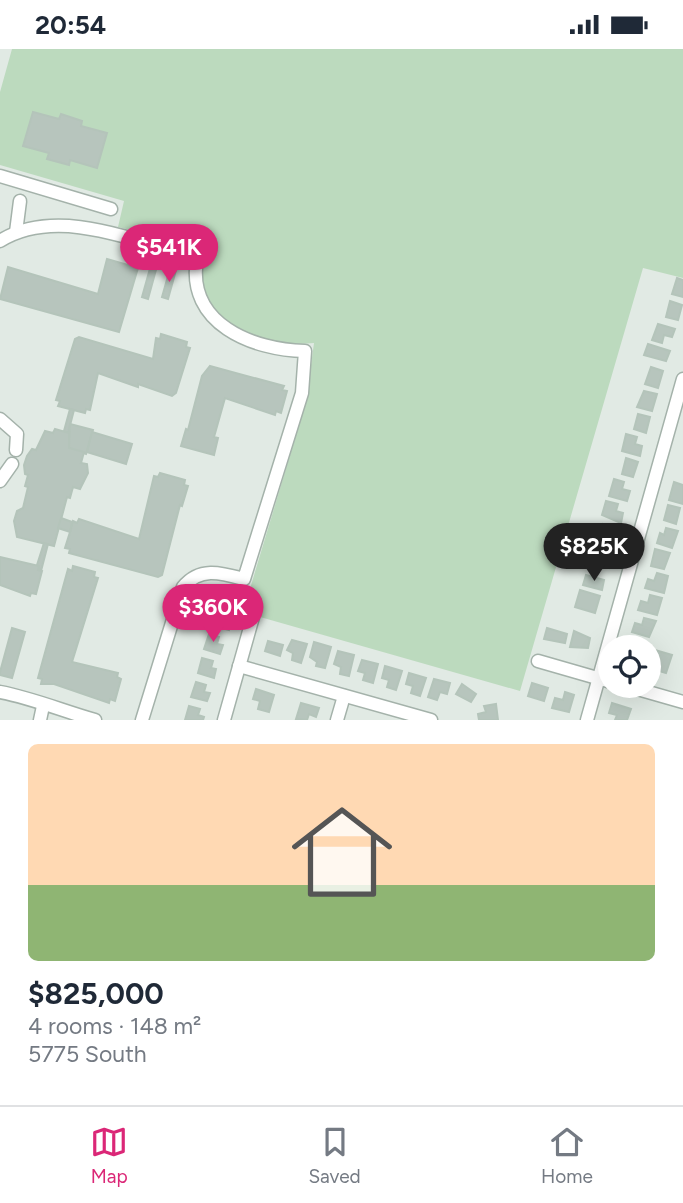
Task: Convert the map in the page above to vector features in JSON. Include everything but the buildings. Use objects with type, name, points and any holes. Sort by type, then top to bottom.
[{"type":"street","points":[[0,176],[111,209]]},
{"type":"street","points":[[16,232],[20,201]]},
{"type":"street","points":[[0,241],[16,232],[80,227],[197,259],[199,292],[207,310],[222,325],[237,336],[262,347],[305,351],[302,393],[244,579],[205,572],[190,579],[183,587],[142,720]]},
{"type":"street","points":[[617,635],[683,379]]},
{"type":"street","points":[[0,419],[17,434],[16,450]]},
{"type":"street","points":[[0,481],[12,464]]},
{"type":"street","points":[[224,720],[253,617]]},
{"type":"street","points":[[538,661],[598,678]]},
{"type":"street","points":[[239,666],[431,720]]},
{"type":"street","points":[[0,692],[21,695],[43,706],[95,720]]},
{"type":"street","points":[[586,720],[598,695]]},
{"type":"street","points":[[337,720],[344,696]]},
{"type":"street","points":[[661,696],[683,702]]},
{"type":"street","points":[[40,720],[43,706]]},
{"type":"green space","points":[[12,49],[683,49],[683,278],[643,268],[520,691],[243,612],[306,402],[314,343],[273,341],[234,326],[219,313],[208,298],[202,279],[203,257],[193,245],[118,227],[124,201],[0,165],[0,92]]}]
